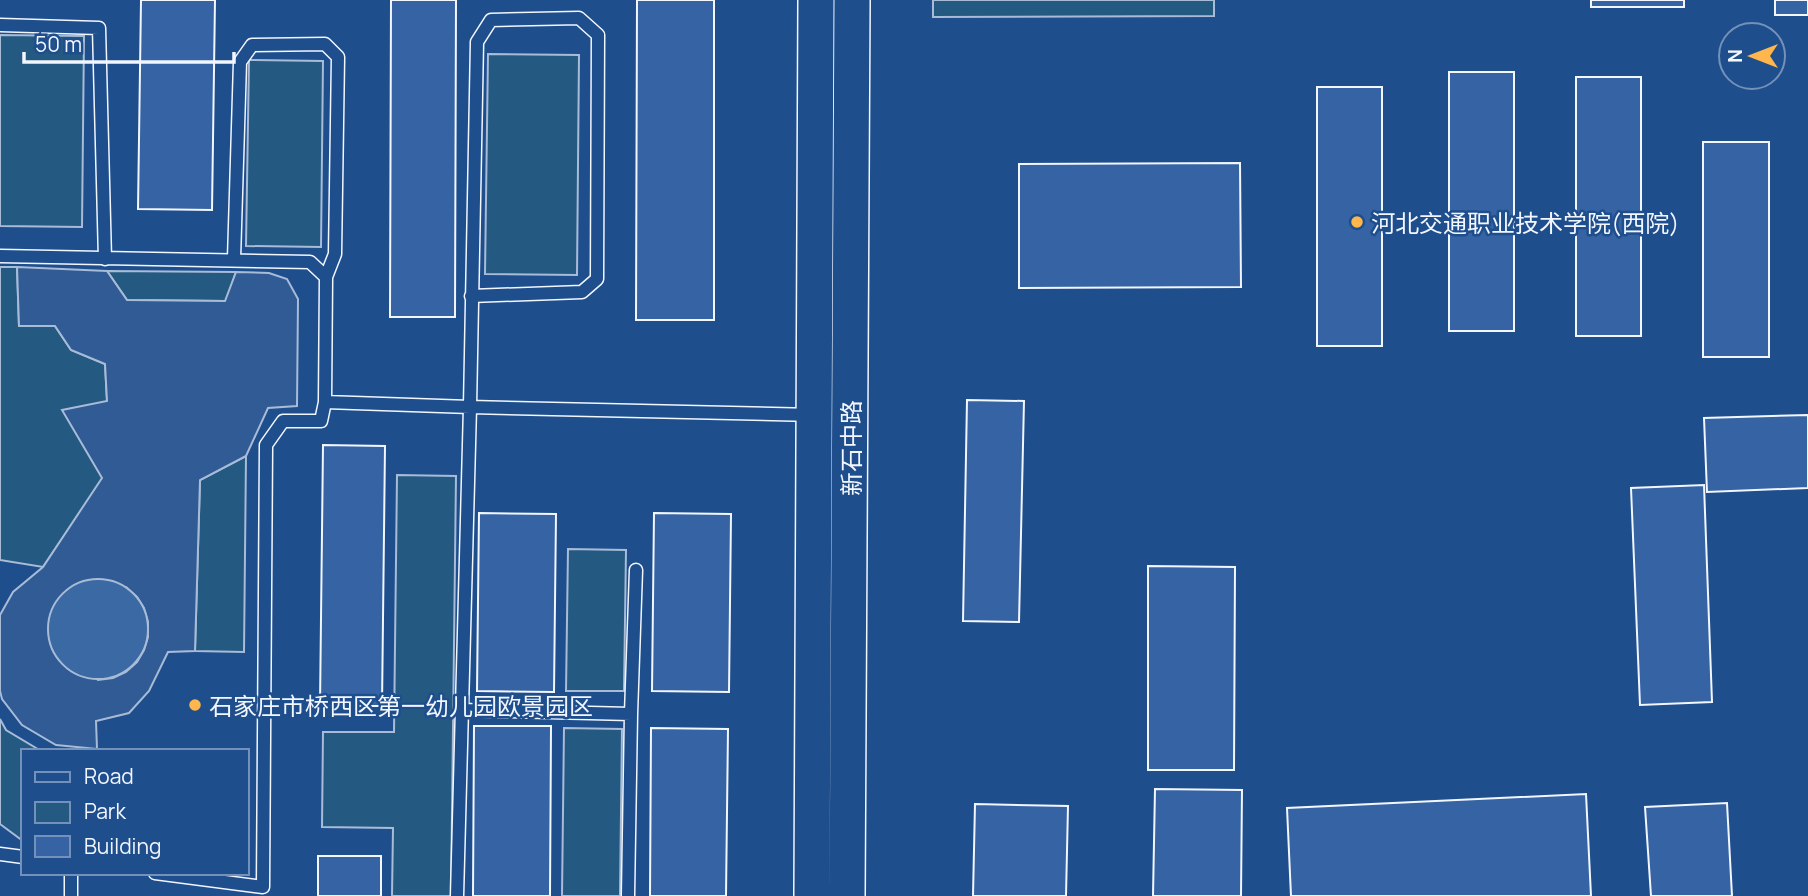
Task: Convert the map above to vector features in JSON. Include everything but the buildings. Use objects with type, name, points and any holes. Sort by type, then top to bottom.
[{"type":"main road","name":"新石中路","points":[[812,896],[816,0]]},
{"type":"main road","name":"新石中路","points":[[847,896],[852,0]]},
{"type":"lane","points":[[457,896],[470,407],[471,296],[477,43],[491,20],[579,18],[598,36],[597,279],[582,292],[471,296]]},
{"type":"lane","points":[[0,25],[99,28],[105,260]]},
{"type":"lane","points":[[167,875],[263,891],[267,445],[283,421],[321,421],[325,402],[326,277],[335,254],[338,57],[325,44],[252,46],[240,62],[234,259]]},
{"type":"lane","points":[[0,256],[310,262],[326,277]]},
{"type":"lane","points":[[325,402],[814,415]]},
{"type":"lane","points":[[628,896],[636,570]]},
{"type":"lane","points":[[462,710],[631,715]]},
{"type":"lane","points":[[0,854],[21,857]]},
{"type":"lane","points":[[71,875],[71,896]]},
{"type":"green space","points":[[933,0],[1214,0],[1214,16],[933,17]]},
{"type":"green space","points":[[0,35],[84,36],[82,227],[0,226]]},
{"type":"green space","points":[[488,54],[579,55],[577,275],[485,274]]},
{"type":"green space","points":[[249,60],[323,61],[321,247],[246,246]]},
{"type":"green space","points":[[0,267],[17,267],[19,326],[55,326],[71,350],[105,364],[107,401],[103,478],[43,567],[0,560]]},
{"type":"green space","points":[[107,271],[236,272],[226,301],[127,300]]},
{"type":"green space","points":[[246,456],[244,652],[195,651],[200,480]]},
{"type":"green space","points":[[397,475],[456,476],[451,896],[392,896],[393,828],[322,827],[323,732],[394,732]]},
{"type":"green space","points":[[568,549],[626,550],[624,691],[566,691]]},
{"type":"green space","points":[[0,719],[6,730],[38,749],[21,749],[21,840],[0,824]]},
{"type":"green space","points":[[564,728],[622,729],[620,896],[562,896]]},
{"type":"shaded area","points":[[17,267],[107,271],[127,300],[225,301],[236,272],[269,273],[287,279],[298,299],[297,406],[268,408],[246,456],[200,480],[195,651],[168,652],[149,691],[129,713],[96,721],[97,749],[56,745],[22,725],[2,699],[0,691],[0,615],[13,592],[43,567],[102,478],[62,410],[107,401],[105,364],[71,350],[55,326],[19,326]],"holes":[[[126,587],[137,597],[148,622],[148,637],[137,662],[126,672],[113,678],[98,680],[49,637],[53,608],[61,597]]]},
{"type":"shaded area","points":[[98,579],[126,587],[140,601],[148,629],[140,657],[126,671],[98,679],[70,671],[56,657],[48,629],[56,601],[70,587]]},
{"type":"place","name":"河北交通职业技术学院(西院)","points":[[1357,222]]},
{"type":"place","name":"石家庄市桥西区第一幼儿园欧景园区","points":[[195,705]]}]
